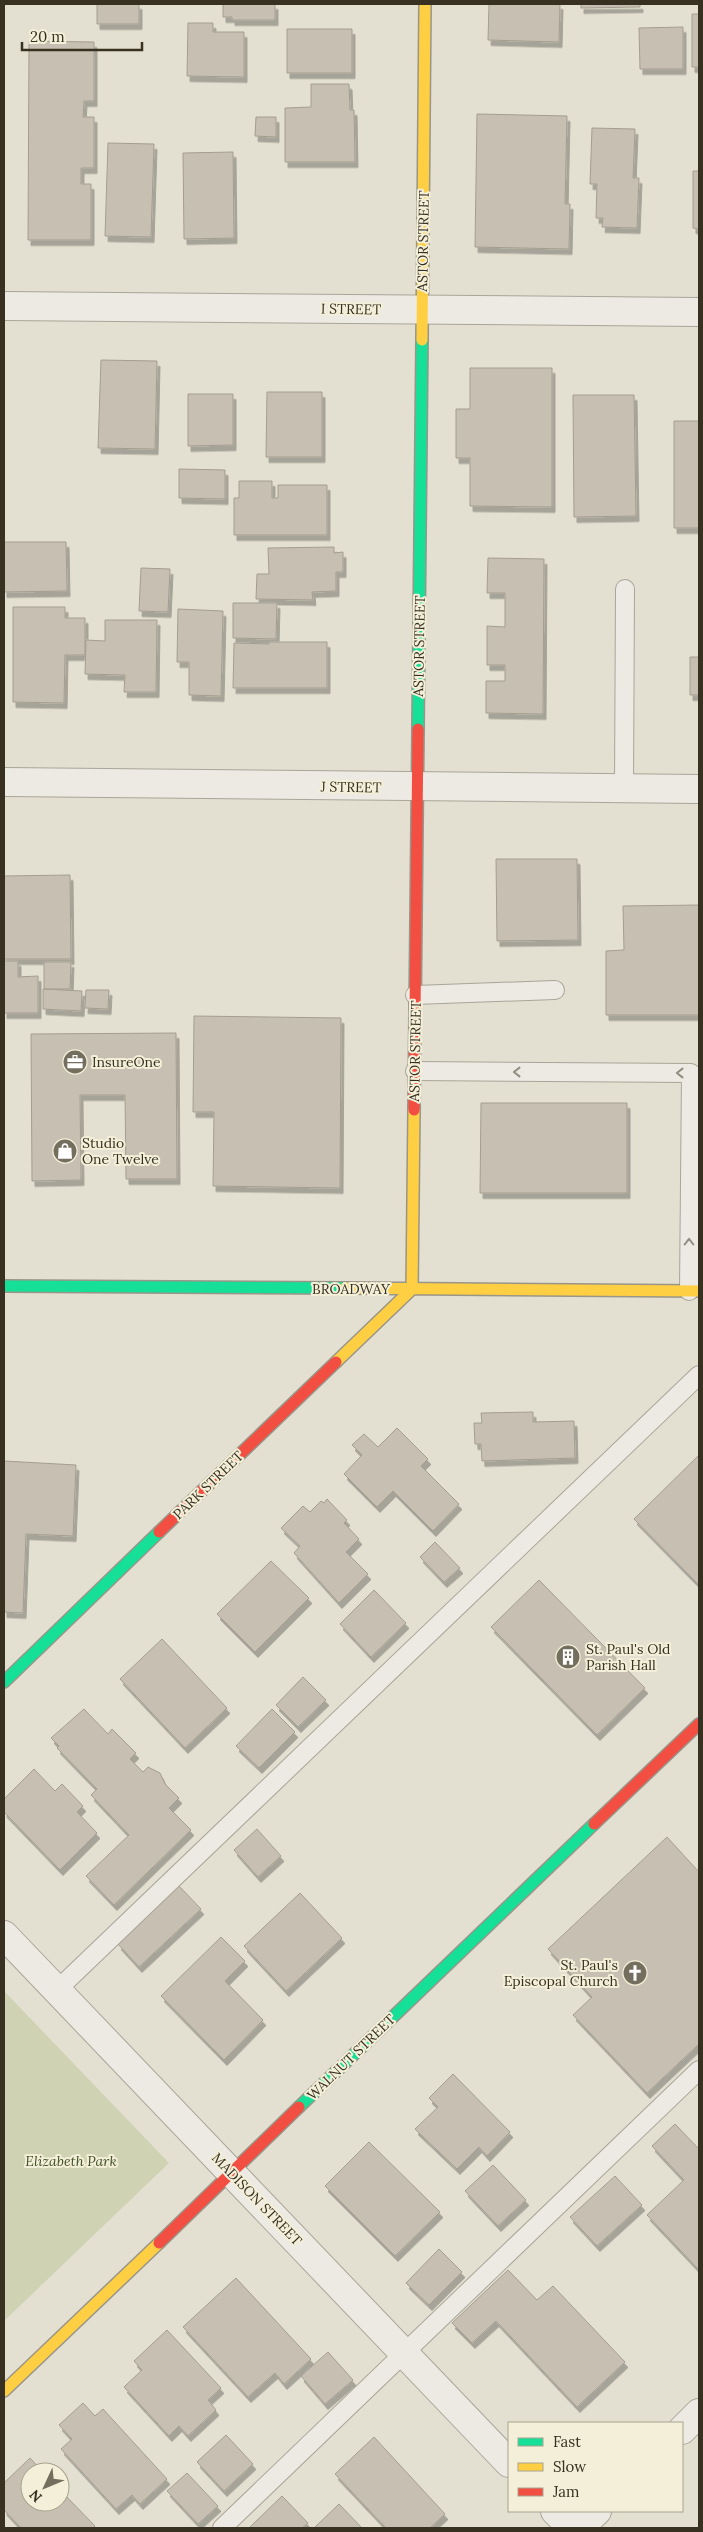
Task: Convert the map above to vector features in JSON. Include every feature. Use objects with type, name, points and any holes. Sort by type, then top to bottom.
[{"type":"street","name":"ASTOR STREET","points":[[412,1289],[425,4]]},
{"type":"street","name":"I STREET","points":[[4,306],[699,312]]},
{"type":"street","name":"J STREET","points":[[4,782],[418,788],[699,789]]},
{"type":"street","name":"BROADWAY","points":[[4,1286],[694,1291]]},
{"type":"street","name":"PARK STREET","points":[[4,1682],[412,1289]]},
{"type":"street","name":"WALNUT STREET","points":[[4,2391],[699,1724]]},
{"type":"street","name":"MADISON STREET","points":[[4,1934],[508,2462]]},
{"type":"street","points":[[683,2429],[699,2413]]},
{"type":"street","points":[[556,2512],[572,2528]]},
{"type":"street","points":[[579,2528],[596,2512]]},
{"type":"lane","points":[[624,788],[625,589]]},
{"type":"lane","points":[[415,995],[555,990]]},
{"type":"lane","points":[[415,1071],[690,1073],[694,1291]]},
{"type":"lane","points":[[57,1990],[699,1375]]},
{"type":"lane","points":[[222,2528],[699,2070]]},
{"type":"green space","name":"Elizabeth Park","points":[[4,1991],[169,2163],[4,2321]]},
{"type":"building","points":[[97,4],[139,4],[139,24],[97,24]]},
{"type":"building","points":[[223,4],[275,4],[275,20],[232,20],[232,17],[223,17]]},
{"type":"building","points":[[489,4],[560,4],[559,42],[488,40]]},
{"type":"building","points":[[581,4],[640,4],[640,7],[581,8]]},
{"type":"building","points":[[692,14],[699,14],[699,67],[692,67]]},
{"type":"building","points":[[188,23],[213,23],[213,32],[244,32],[244,77],[187,76]]},
{"type":"building","points":[[683,27],[683,69],[640,69],[639,28]]},
{"type":"building","points":[[287,29],[352,29],[352,73],[287,73]]},
{"type":"building","points":[[29,41],[94,42],[94,101],[84,101],[83,117],[94,117],[94,168],[81,168],[81,184],[91,184],[91,240],[28,240]]},
{"type":"building","points":[[311,84],[349,84],[350,110],[354,110],[355,162],[285,162],[285,108],[311,107]]},
{"type":"building","points":[[477,114],[567,116],[565,204],[570,204],[569,249],[475,247]]},
{"type":"building","points":[[256,117],[276,117],[276,137],[255,136]]},
{"type":"building","points":[[592,128],[635,129],[633,178],[639,178],[637,228],[602,227],[603,218],[596,218],[597,184],[590,184]]},
{"type":"building","points":[[108,143],[154,144],[151,237],[105,236]]},
{"type":"building","points":[[233,152],[234,238],[184,239],[183,153]]},
{"type":"building","points":[[693,171],[699,171],[699,229],[693,228]]},
{"type":"building","points":[[101,360],[157,361],[155,449],[98,448]]},
{"type":"building","points":[[470,368],[552,368],[552,507],[470,506],[470,458],[456,458],[456,409],[470,409]]},
{"type":"building","points":[[267,392],[322,392],[322,457],[266,457]]},
{"type":"building","points":[[188,394],[233,394],[233,445],[188,446]]},
{"type":"building","points":[[573,395],[634,395],[636,516],[574,517]]},
{"type":"building","points":[[674,421],[699,421],[699,528],[674,528]]},
{"type":"building","points":[[179,469],[225,470],[225,499],[179,498]]},
{"type":"building","points":[[239,481],[272,481],[272,498],[278,498],[278,485],[327,485],[327,535],[234,535],[234,498],[239,498]]},
{"type":"building","points":[[4,542],[66,542],[67,591],[4,592]]},
{"type":"building","points":[[334,547],[334,553],[343,552],[343,572],[336,572],[336,591],[312,592],[313,600],[256,599],[257,574],[269,574],[268,548]]},
{"type":"building","points":[[488,558],[544,559],[543,714],[486,713],[486,681],[505,681],[505,665],[487,665],[487,626],[505,627],[505,593],[487,593]]},
{"type":"building","points":[[141,568],[170,569],[168,612],[139,611]]},
{"type":"building","points":[[233,603],[277,603],[276,639],[233,638]]},
{"type":"building","points":[[13,607],[65,607],[65,618],[85,618],[85,655],[65,655],[64,703],[13,702]]},
{"type":"building","points":[[178,609],[223,611],[221,696],[189,695],[189,662],[177,662]]},
{"type":"building","points":[[105,620],[157,620],[156,692],[124,692],[125,675],[85,674],[86,640],[105,641]]},
{"type":"building","points":[[269,642],[327,642],[327,688],[233,688],[234,643],[269,644]]},
{"type":"building","points":[[690,657],[699,657],[699,695],[690,695]]},
{"type":"building","points":[[496,859],[577,859],[578,940],[497,941]]},
{"type":"building","points":[[70,875],[71,959],[4,959],[4,876]]},
{"type":"building","points":[[699,905],[699,1015],[606,1015],[606,951],[624,950],[623,906]]},
{"type":"building","points":[[4,961],[18,961],[18,977],[38,976],[38,1013],[4,1013]]},
{"type":"building","points":[[44,962],[71,962],[70,989],[44,989]]},
{"type":"building","points":[[43,989],[82,991],[81,1011],[43,1009]]},
{"type":"building","points":[[86,990],[109,990],[108,1009],[85,1008]]},
{"type":"building","points":[[194,1016],[341,1018],[340,1188],[213,1186],[214,1112],[193,1112]]},
{"type":"building","points":[[176,1033],[177,1179],[126,1179],[125,1095],[80,1095],[81,1180],[32,1181],[31,1034]]},
{"type":"building","points":[[481,1103],[627,1103],[627,1193],[480,1193]]},
{"type":"building","points":[[533,1412],[533,1422],[574,1421],[575,1458],[482,1461],[481,1444],[475,1444],[474,1423],[482,1423],[481,1413]]},
{"type":"building","points":[[397,1428],[428,1459],[421,1466],[459,1504],[433,1531],[393,1491],[377,1507],[344,1474],[362,1455],[352,1445],[364,1434],[378,1447]]},
{"type":"building","points":[[699,1455],[699,1585],[634,1519]]},
{"type":"building","points":[[4,1461],[76,1465],[73,1536],[26,1534],[23,1613],[4,1612]]},
{"type":"building","points":[[327,1499],[347,1520],[344,1523],[359,1539],[346,1552],[368,1574],[339,1603],[294,1553],[300,1546],[281,1528],[303,1506],[310,1512],[321,1501],[324,1503]]},
{"type":"building","points":[[435,1542],[460,1568],[444,1582],[420,1557]]},
{"type":"building","points":[[271,1561],[309,1598],[255,1652],[217,1614]]},
{"type":"building","name":"St. Paul's Old Parish Hall","points":[[539,1580],[645,1688],[597,1735],[491,1627]]},
{"type":"building","points":[[374,1590],[406,1623],[371,1657],[340,1624]]},
{"type":"building","points":[[162,1639],[227,1708],[185,1748],[120,1679]]},
{"type":"building","points":[[303,1677],[326,1700],[298,1727],[276,1705]]},
{"type":"building","points":[[84,1709],[108,1734],[112,1729],[136,1753],[130,1759],[143,1772],[148,1767],[160,1773],[165,1784],[179,1798],[169,1808],[191,1830],[114,1905],[86,1876],[129,1835],[91,1795],[97,1789],[57,1748],[59,1746],[51,1738]]},
{"type":"building","points":[[272,1709],[295,1732],[259,1768],[236,1746]]},
{"type":"building","points":[[34,1769],[55,1791],[62,1784],[83,1806],[77,1812],[97,1833],[60,1870],[4,1812],[4,1799]]},
{"type":"building","points":[[257,1829],[281,1856],[258,1877],[234,1850]]},
{"type":"building","name":"St. Paul's Episcopal Church","points":[[667,1837],[699,1872],[699,2044],[647,2093],[573,2015],[592,1997],[548,1949]]},
{"type":"building","points":[[179,1886],[201,1909],[139,1967],[118,1944]]},
{"type":"building","points":[[300,1893],[342,1938],[286,1991],[244,1946]]},
{"type":"building","points":[[221,1937],[245,1961],[225,1981],[263,2020],[224,2060],[161,1996]]},
{"type":"building","points":[[453,2074],[510,2132],[487,2156],[479,2147],[457,2169],[415,2129],[438,2107],[429,2098]]},
{"type":"building","points":[[675,2124],[699,2149],[699,2270],[647,2215],[684,2180],[652,2146]]},
{"type":"building","points":[[369,2142],[440,2212],[395,2256],[325,2186]]},
{"type":"building","points":[[493,2165],[526,2200],[498,2226],[465,2191]]},
{"type":"building","points":[[615,2176],[642,2205],[597,2246],[570,2217]]},
{"type":"building","points":[[439,2249],[462,2272],[429,2305],[406,2283]]},
{"type":"building","points":[[508,2270],[537,2300],[553,2286],[625,2362],[577,2407],[496,2321],[472,2343],[452,2323]]},
{"type":"building","points":[[236,2278],[311,2359],[284,2384],[275,2373],[248,2397],[183,2327]]},
{"type":"building","points":[[167,2330],[221,2388],[208,2400],[216,2410],[188,2436],[179,2426],[169,2436],[124,2387],[142,2370],[134,2361]]},
{"type":"building","points":[[328,2352],[353,2380],[325,2404],[301,2376]]},
{"type":"building","points":[[83,2403],[95,2416],[103,2409],[167,2479],[140,2504],[132,2495],[116,2509],[61,2449],[72,2439],[59,2425]]},
{"type":"building","points":[[226,2435],[253,2464],[224,2491],[197,2462]]},
{"type":"building","points":[[374,2437],[445,2514],[430,2528],[386,2528],[335,2474]]},
{"type":"building","points":[[30,2458],[34,2462],[26,2462]]},
{"type":"building","points":[[20,2468],[20,2512],[70,2512],[70,2500],[95,2526],[93,2528],[21,2528],[4,2510],[4,2483]]},
{"type":"building","points":[[187,2473],[218,2506],[198,2524],[167,2491]]},
{"type":"building","points":[[282,2496],[308,2523],[302,2528],[249,2528]]},
{"type":"building","points":[[339,2504],[362,2528],[314,2528]]},
{"type":"traffic: fast","points":[[418,729],[422,340]]},
{"type":"traffic: fast","points":[[4,1286],[345,1288]]},
{"type":"traffic: fast","points":[[4,1682],[159,1532]]},
{"type":"traffic: fast","points":[[299,2107],[594,1824]]},
{"type":"traffic: slow","points":[[422,340],[425,4]]},
{"type":"traffic: slow","points":[[336,1362],[412,1289],[414,1110]]},
{"type":"traffic: slow","points":[[345,1288],[699,1291]]},
{"type":"traffic: slow","points":[[4,2391],[159,2243]]},
{"type":"traffic: jam","points":[[414,1110],[418,729]]},
{"type":"traffic: jam","points":[[159,1532],[336,1362]]},
{"type":"traffic: jam","points":[[594,1824],[699,1724]]},
{"type":"traffic: jam","points":[[159,2243],[299,2107]]},
{"type":"place","name":"InsureOne","points":[[75,1062]]},
{"type":"place","name":"Studio One Twelve","points":[[65,1151]]},
{"type":"place","name":"St. Paul's Old Parish Hall","points":[[568,1657]]},
{"type":"place","name":"St. Paul's Episcopal Church","points":[[635,1973]]}]
